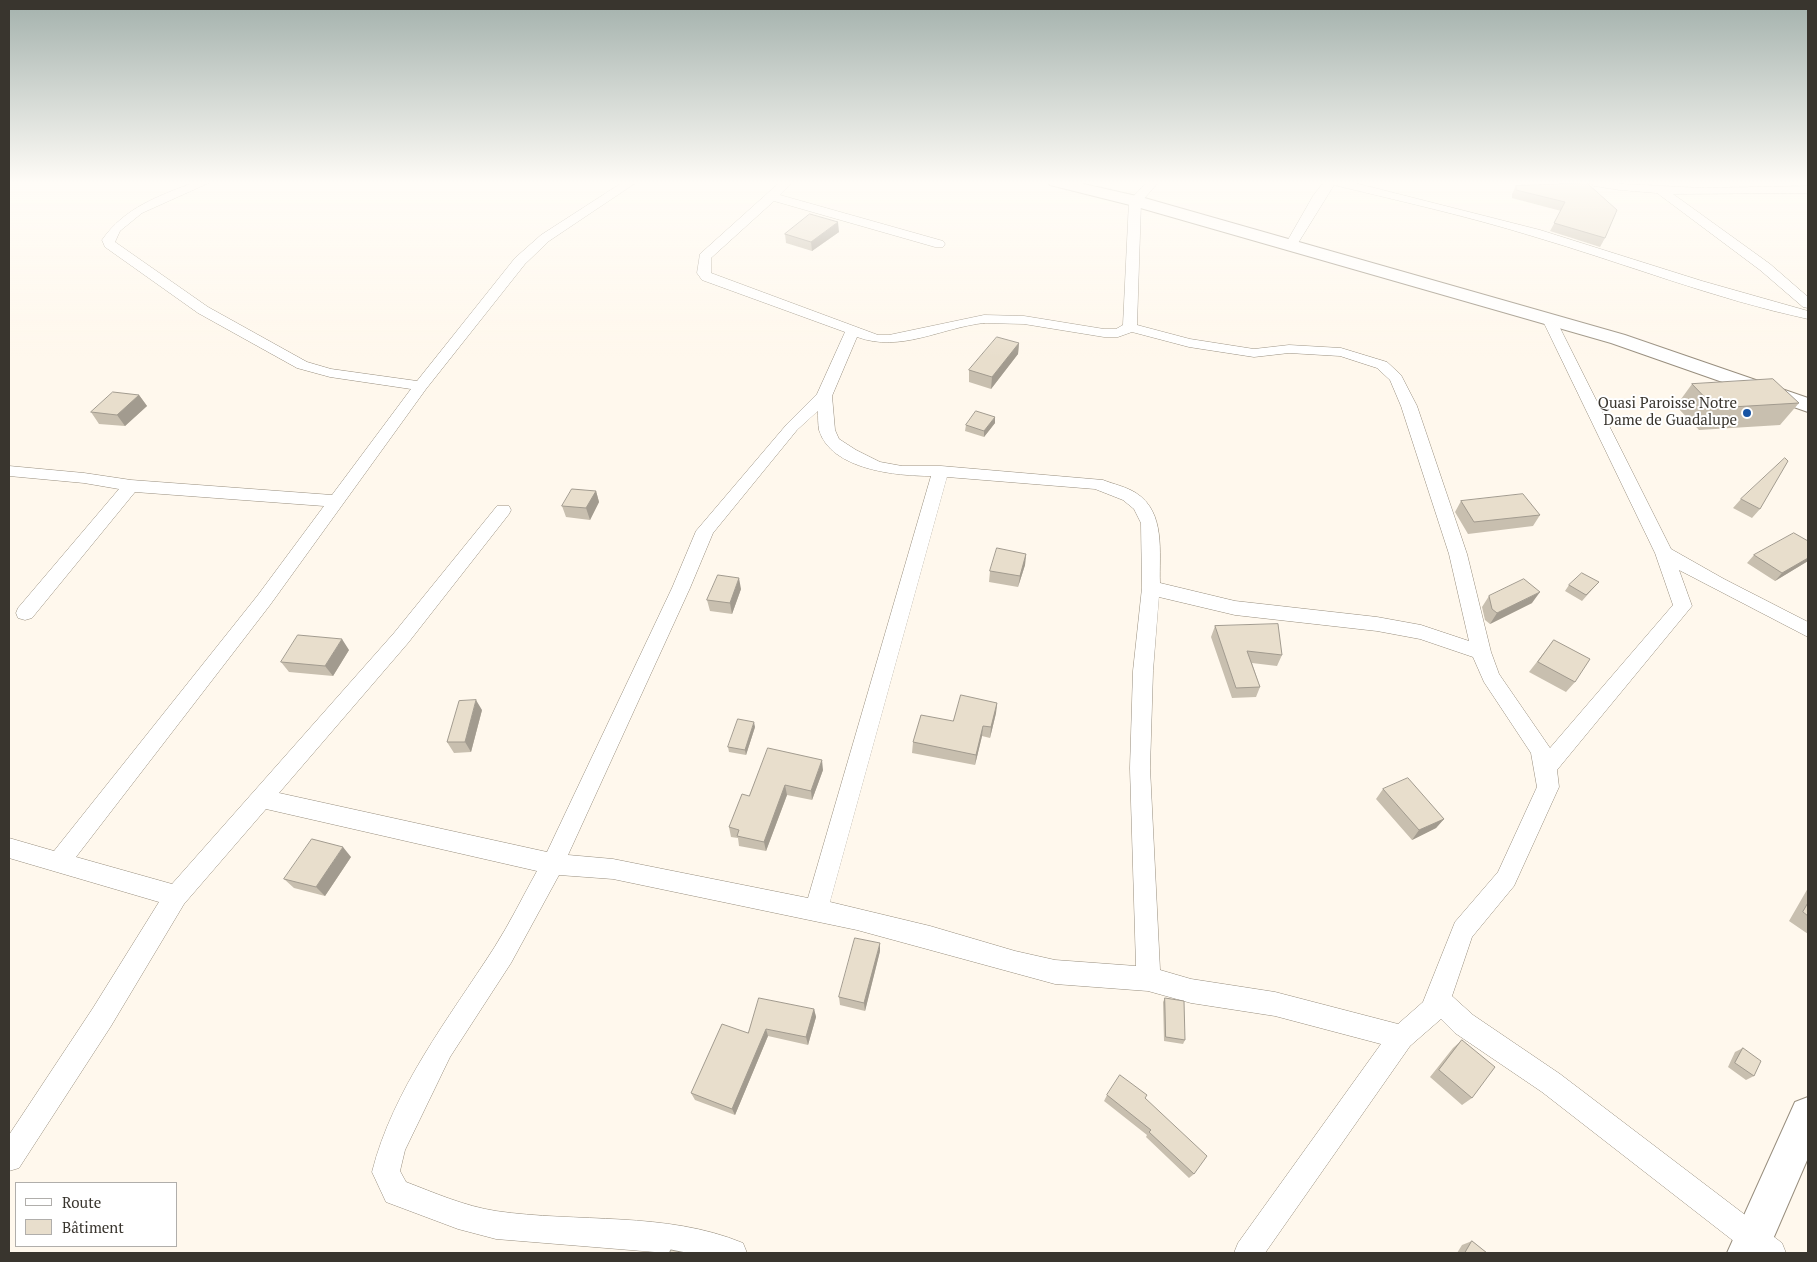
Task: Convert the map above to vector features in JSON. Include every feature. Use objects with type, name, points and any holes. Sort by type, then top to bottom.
[{"type":"street","points":[[108,241],[109,244],[203,310],[302,366],[330,373],[421,386]]},
{"type":"street","points":[[59,861],[264,600],[421,386],[520,261],[541,241]]},
{"type":"street","points":[[722,241],[705,257],[704,273],[707,277],[876,339],[890,340],[974,320],[1044,323],[1113,334],[1125,331],[1130,327],[1133,241]]},
{"type":"street","points":[[928,241],[939,244]]},
{"type":"street","points":[[1272,241],[1618,339],[1808,405]]},
{"type":"street","points":[[1290,246],[1293,241]]},
{"type":"street","points":[[1561,241],[1697,284],[1808,315]]},
{"type":"street","points":[[1729,241],[1808,304]]},
{"type":"street","points":[[1546,768],[1684,606],[1664,553],[1549,320]]},
{"type":"street","points":[[1130,327],[1189,343],[1254,353],[1289,349],[1341,352],[1382,365],[1396,378],[1409,406],[1458,554],[1481,652],[1492,677],[1541,750],[1546,768],[1548,787],[1528,834],[1506,879],[1463,930],[1438,1000],[1432,1011],[1401,1037],[1248,1253]]},
{"type":"street","points":[[733,1253],[682,1241],[494,1224],[460,1216],[396,1192],[386,1172],[392,1147],[441,1048],[503,954],[553,864],[681,588],[705,531],[792,427],[824,396],[853,330]]},
{"type":"street","points":[[824,396],[830,436],[833,442],[850,454],[876,467],[902,471],[941,471],[1097,484],[1129,496],[1140,505],[1150,524],[1151,588],[1143,671],[1140,768],[1148,980]]},
{"type":"street","points":[[9,471],[84,478],[132,486],[336,501]]},
{"type":"street","points":[[816,911],[941,471]]},
{"type":"street","points":[[25,613],[132,486]]},
{"type":"street","points":[[9,1158],[102,1017],[176,896],[401,638],[503,510]]},
{"type":"street","points":[[1664,553],[1718,584],[1808,630]]},
{"type":"street","points":[[1151,588],[1235,608],[1377,624],[1421,632],[1481,652]]},
{"type":"street","points":[[260,798],[553,864],[613,869],[816,911],[930,937],[1015,963],[1047,970],[1148,980],[1191,991],[1275,1004],[1401,1037]]},
{"type":"street","points":[[9,848],[176,896]]},
{"type":"street","points":[[1438,1000],[1464,1024],[1551,1082],[1757,1249],[1808,1114]]},
{"type":"building","points":[[997,337],[1019,343],[992,377],[969,370]]},
{"type":"building","points":[[1773,379],[1799,403],[1715,408],[1692,384]]},
{"type":"building","points":[[113,392],[139,395],[117,415],[91,412]]},
{"type":"building","points":[[976,411],[995,417],[984,431],[966,425]]},
{"type":"building","points":[[1785,458],[1788,461],[1760,509],[1741,499]]},
{"type":"building","points":[[572,489],[596,491],[586,508],[562,506]]},
{"type":"building","points":[[1523,494],[1540,515],[1474,522],[1461,501]]},
{"type":"building","points":[[1794,533],[1808,541],[1808,558],[1782,573],[1754,555]]},
{"type":"building","points":[[997,548],[1026,554],[1020,576],[990,571]]},
{"type":"building","points":[[1582,573],[1599,582],[1586,595],[1569,585]]},
{"type":"building","points":[[718,575],[739,578],[730,603],[707,600]]},
{"type":"building","points":[[1524,579],[1540,592],[1497,613],[1492,609],[1489,596]]},
{"type":"building","points":[[1278,624],[1282,655],[1247,651],[1260,687],[1236,688],[1215,626]]},
{"type":"building","points":[[298,635],[342,639],[325,666],[281,662]]},
{"type":"building","points":[[1554,640],[1590,659],[1575,682],[1538,662]]},
{"type":"building","points":[[961,695],[997,703],[991,727],[983,726],[976,755],[913,742],[921,715],[953,721]]},
{"type":"building","points":[[476,700],[465,742],[447,742],[459,701]]},
{"type":"building","points":[[738,719],[754,722],[745,750],[728,747]]},
{"type":"building","points":[[768,748],[822,760],[811,791],[785,785],[764,842],[737,836],[739,830],[729,827],[742,794],[749,796]]},
{"type":"building","points":[[1408,778],[1444,819],[1419,830],[1383,789]]},
{"type":"building","points":[[312,839],[343,847],[316,887],[284,879]]},
{"type":"building","points":[[1808,903],[1808,916],[1803,912]]},
{"type":"building","points":[[855,938],[880,943],[864,1003],[839,997]]},
{"type":"building","points":[[759,998],[814,1009],[806,1037],[766,1029],[732,1109],[691,1093],[722,1024],[748,1033]]},
{"type":"building","points":[[1165,998],[1184,1001],[1185,1040],[1166,1037]]},
{"type":"building","points":[[1462,1040],[1495,1067],[1472,1098],[1439,1070]]},
{"type":"building","points":[[1743,1048],[1761,1061],[1754,1076],[1735,1063]]},
{"type":"building","points":[[1120,1075],[1147,1095],[1145,1098],[1207,1156],[1194,1174],[1149,1132],[1151,1130],[1107,1095]]},
{"type":"building","points":[[1472,1241],[1487,1253],[1465,1253]]},
{"type":"building","points":[[671,1250],[686,1253],[670,1253]]},
{"type":"place","name":"Quasi Paroisse Notre Dame de Guadalupe","points":[[1747,413]]}]
